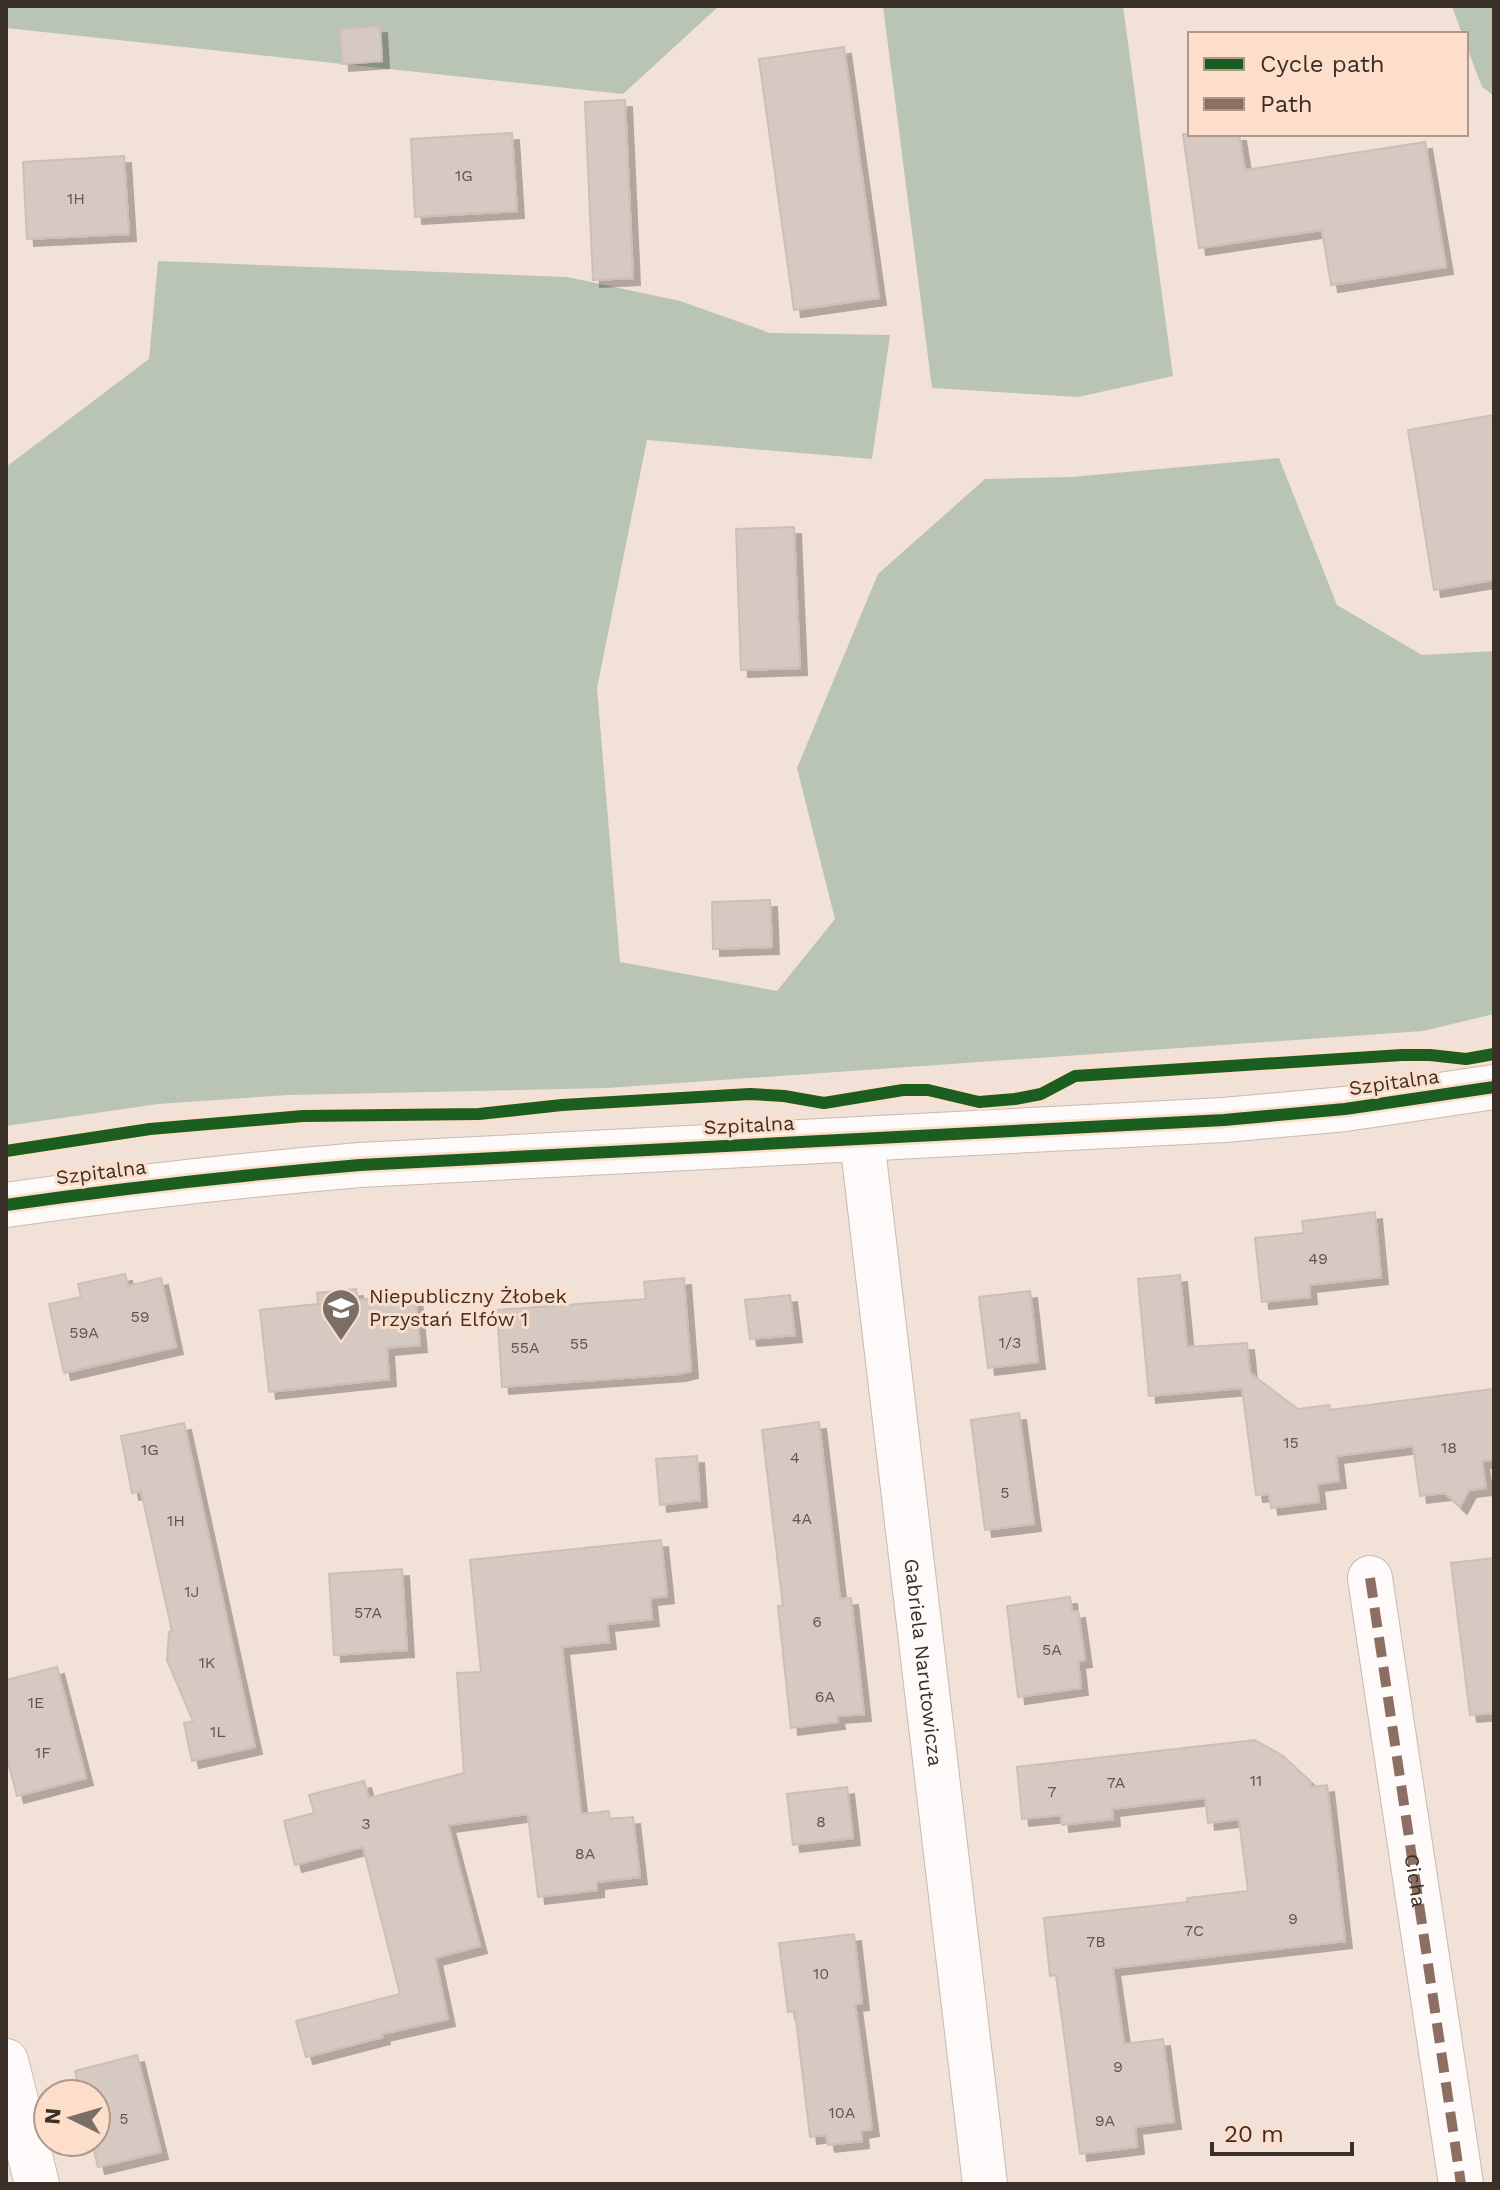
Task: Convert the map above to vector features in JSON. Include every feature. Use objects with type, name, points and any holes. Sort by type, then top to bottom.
[{"type":"street","name":"Szpitalna","points":[[6,1205],[257,1174],[360,1165],[1224,1120],[1345,1109],[1494,1087]]},
{"type":"street","name":"Gabriela Narutowicza","points":[[862,1140],[985,2184]]},
{"type":"street","name":"Cicha","points":[[1370,1578],[1461,2184]]},
{"type":"street","points":[[6,2061],[37,2184]]},
{"type":"green space","points":[[6,6],[719,6],[623,94],[6,28]]},
{"type":"green space","points":[[883,6],[1123,6],[1173,376],[1078,397],[932,388]]},
{"type":"green space","points":[[1452,6],[1494,6],[1494,96],[1482,87],[1468,50],[1468,32],[1461,32]]},
{"type":"green space","points":[[158,261],[567,277],[680,301],[770,333],[890,335],[872,459],[647,440],[597,688],[620,962],[777,991],[835,919],[797,768],[878,574],[985,479],[1071,477],[1279,458],[1337,605],[1422,655],[1494,651],[1494,1014],[1423,1031],[607,1088],[288,1095],[158,1104],[6,1126],[6,467],[149,359]]},
{"type":"building","points":[[380,26],[382,61],[342,64],[340,29]]},
{"type":"building","points":[[844,47],[879,298],[794,310],[759,59]]},
{"type":"building","points":[[625,100],[633,278],[593,280],[585,102]]},
{"type":"building","points":[[512,133],[517,211],[415,217],[411,139]]},
{"type":"building","points":[[1183,134],[1239,136],[1245,170],[1425,142],[1446,267],[1331,285],[1322,230],[1199,248]]},
{"type":"building","points":[[124,156],[129,234],[27,239],[23,162]]},
{"type":"building","points":[[1494,415],[1494,580],[1434,590],[1408,430]]},
{"type":"building","points":[[794,527],[800,668],[741,670],[736,529]]},
{"type":"building","points":[[770,900],[772,947],[713,949],[712,902]]},
{"type":"building","points":[[1375,1212],[1381,1277],[1309,1285],[1310,1297],[1262,1302],[1255,1238],[1304,1233],[1302,1221]]},
{"type":"building","points":[[125,1274],[128,1286],[161,1278],[176,1347],[64,1373],[49,1304],[81,1297],[78,1284]]},
{"type":"building","points":[[1180,1275],[1187,1347],[1247,1343],[1250,1373],[1298,1409],[1329,1405],[1330,1410],[1494,1389],[1494,1460],[1482,1461],[1486,1488],[1469,1490],[1460,1507],[1445,1493],[1420,1496],[1413,1446],[1336,1456],[1339,1481],[1317,1484],[1319,1502],[1271,1508],[1269,1494],[1256,1495],[1242,1388],[1149,1396],[1138,1279]]},
{"type":"building","points":[[684,1278],[691,1371],[502,1387],[497,1310],[646,1299],[644,1282]]},
{"type":"building","points":[[356,1289],[358,1300],[415,1294],[420,1345],[387,1348],[389,1379],[269,1392],[260,1310],[318,1304],[317,1293]]},
{"type":"building","points":[[1030,1291],[1038,1362],[988,1368],[979,1297]]},
{"type":"building","points":[[790,1295],[795,1335],[750,1339],[745,1300]]},
{"type":"building","points":[[1019,1413],[1034,1524],[985,1530],[971,1420]]},
{"type":"building","points":[[819,1422],[840,1599],[851,1598],[864,1714],[837,1716],[838,1722],[791,1728],[778,1606],[783,1606],[762,1430]]},
{"type":"building","points":[[184,1423],[255,1747],[192,1761],[184,1723],[193,1721],[167,1660],[169,1632],[172,1631],[141,1491],[132,1493],[121,1436]]},
{"type":"building","points":[[697,1456],[700,1500],[660,1505],[656,1459]]},
{"type":"building","points":[[661,1540],[667,1596],[650,1598],[652,1619],[607,1624],[609,1642],[562,1647],[581,1814],[609,1811],[610,1819],[633,1817],[640,1877],[597,1882],[597,1890],[538,1897],[528,1814],[448,1825],[480,1946],[435,1958],[448,2019],[382,2034],[383,2037],[306,2057],[296,2021],[400,1994],[363,1847],[295,1865],[284,1821],[314,1813],[309,1795],[364,1781],[369,1798],[464,1773],[457,1673],[481,1672],[470,1560]]},
{"type":"building","points":[[1494,1558],[1494,1713],[1470,1715],[1451,1563]]},
{"type":"building","points":[[402,1569],[407,1650],[334,1655],[329,1574]]},
{"type":"building","points":[[1070,1597],[1072,1612],[1078,1611],[1085,1660],[1078,1661],[1081,1688],[1018,1697],[1007,1606]]},
{"type":"building","points":[[57,1667],[86,1778],[17,1796],[6,1754],[6,1680]]},
{"type":"building","points":[[1255,1740],[1283,1756],[1310,1781],[1311,1787],[1327,1785],[1345,1941],[1113,1968],[1124,2044],[1163,2039],[1174,2122],[1135,2127],[1137,2147],[1080,2154],[1056,1975],[1050,1976],[1044,1918],[1188,1902],[1187,1898],[1248,1891],[1239,1819],[1208,1823],[1205,1798],[1112,1809],[1113,1819],[1062,1825],[1061,1815],[1022,1819],[1017,1767]]},
{"type":"building","points":[[847,1787],[853,1838],[793,1845],[787,1794]]},
{"type":"building","points":[[854,1934],[862,2003],[855,2004],[872,2129],[861,2131],[862,2141],[828,2145],[826,2135],[810,2137],[795,2011],[788,2012],[779,1943]]},
{"type":"building","points":[[137,2055],[161,2152],[98,2167],[96,2158],[112,2158],[112,2078],[77,2078],[75,2071]]},
{"type":"marked path","points":[[1370,1578],[1461,2184]]},
{"type":"cycle path","points":[[6,1151],[150,1129],[303,1116],[479,1114],[562,1105],[750,1094],[824,1103],[903,1090],[928,1090],[979,1102],[1041,1094],[1075,1076],[1402,1055],[1466,1059],[1494,1054]]},
{"type":"cycle path","points":[[6,1205],[183,1182],[360,1165],[1224,1120],[1345,1109],[1494,1087]]},
{"type":"place","name":"Niepubliczny Żłobek Przystań Elfów 1","points":[[341,1342]]}]
